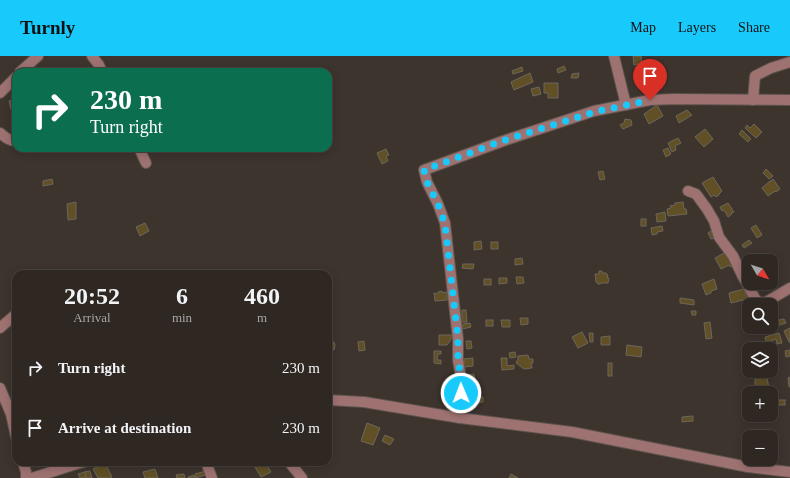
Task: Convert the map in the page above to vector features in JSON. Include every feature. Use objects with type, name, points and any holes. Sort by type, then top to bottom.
[{"type":"street","points":[[24,68],[38,56]]},
{"type":"street","points":[[92,56],[100,68]]},
{"type":"street","points":[[614,56],[626,105]]},
{"type":"street","points":[[752,100],[755,76],[771,68],[790,62]]},
{"type":"street","points":[[0,93],[12,81]]},
{"type":"street","points":[[460,418],[461,378],[458,360],[458,339],[445,224],[438,204],[427,182],[424,170],[502,141],[594,112],[650,100],[790,100]]},
{"type":"street","points":[[0,133],[12,140]]},
{"type":"street","points":[[141,152],[146,163]]},
{"type":"street","points":[[688,192],[696,194],[708,210],[714,221],[719,237],[733,256],[756,300],[762,303],[766,302],[790,288]]},
{"type":"street","points":[[0,328],[12,318]]},
{"type":"street","points":[[0,388],[12,410]]},
{"type":"street","points":[[332,400],[364,402],[460,418],[572,432],[748,467],[790,472]]},
{"type":"street","points":[[24,466],[26,478]]},
{"type":"street","points":[[32,478],[48,476],[58,469],[69,466]]},
{"type":"street","points":[[208,466],[212,478]]},
{"type":"street","points":[[292,466],[302,478]]},
{"type":"building","points":[[633,56],[641,56],[642,63],[634,65]]},
{"type":"building","points":[[564,66],[566,70],[558,73],[557,69]]},
{"type":"building","points":[[522,67],[523,71],[513,74],[512,71]]},
{"type":"building","points":[[530,73],[533,82],[514,90],[511,82]]},
{"type":"building","points":[[579,73],[578,78],[571,78],[572,74]]},
{"type":"building","points":[[544,83],[558,83],[558,98],[548,98],[548,93],[544,93]]},
{"type":"building","points":[[539,87],[541,94],[533,96],[531,89]]},
{"type":"building","points":[[12,100],[11,109],[9,101]]},
{"type":"building","points":[[657,105],[663,116],[649,124],[644,114]]},
{"type":"building","points":[[687,110],[692,115],[679,123],[676,116]]},
{"type":"building","points":[[625,119],[631,120],[632,125],[623,129],[620,125],[624,123]]},
{"type":"building","points":[[754,124],[762,132],[756,138],[745,128],[747,125],[750,128]]},
{"type":"building","points":[[705,129],[713,139],[704,147],[695,137]]},
{"type":"building","points":[[742,130],[751,139],[748,142],[739,134]]},
{"type":"building","points":[[678,138],[681,143],[675,146],[676,150],[672,152],[668,143]]},
{"type":"building","points":[[668,148],[671,154],[666,157],[663,150]]},
{"type":"building","points":[[386,149],[389,155],[386,156],[388,161],[382,164],[377,153]]},
{"type":"building","points":[[766,169],[773,176],[769,179],[763,173]]},
{"type":"building","points":[[603,171],[605,179],[600,180],[598,172]]},
{"type":"building","points":[[713,177],[722,191],[716,197],[714,195],[711,197],[702,183]]},
{"type":"building","points":[[52,179],[53,184],[43,186],[43,181]]},
{"type":"building","points":[[773,179],[780,189],[768,196],[762,188]]},
{"type":"building","points":[[76,202],[76,219],[68,220],[67,204]]},
{"type":"building","points":[[683,202],[684,209],[686,209],[687,214],[668,216],[667,209],[671,208],[670,206],[675,205],[675,203]]},
{"type":"building","points":[[728,203],[734,212],[728,217],[724,210],[722,211],[720,207]]},
{"type":"building","points":[[665,212],[666,221],[657,222],[656,214]]},
{"type":"building","points":[[641,219],[646,219],[646,226],[641,226]]},
{"type":"building","points":[[145,223],[149,231],[140,236],[136,227]]},
{"type":"building","points":[[756,225],[762,235],[757,238],[751,228]]},
{"type":"building","points":[[662,226],[663,231],[652,235],[651,228]]},
{"type":"building","points":[[711,231],[714,238],[711,239],[708,233]]},
{"type":"building","points":[[749,240],[752,243],[744,248],[742,245]]},
{"type":"building","points":[[481,241],[482,249],[474,250],[474,242]]},
{"type":"building","points":[[491,242],[498,242],[498,249],[491,249]]},
{"type":"building","points":[[728,251],[734,265],[730,267],[729,265],[721,269],[715,258]]},
{"type":"building","points":[[522,258],[523,264],[515,265],[515,259]]},
{"type":"building","points":[[463,264],[474,264],[473,269],[462,268]]},
{"type":"building","points":[[599,271],[602,271],[602,273],[606,273],[608,275],[608,283],[598,284],[596,282],[595,274],[599,274]]},
{"type":"building","points":[[516,277],[523,277],[524,283],[517,284]]},
{"type":"building","points":[[499,278],[507,278],[507,283],[499,284]]},
{"type":"building","points":[[484,279],[491,279],[491,285],[484,285]]},
{"type":"building","points":[[714,279],[717,289],[706,295],[702,284]]},
{"type":"building","points":[[744,290],[747,298],[742,298],[742,300],[731,303],[729,293]]},
{"type":"building","points":[[442,291],[442,293],[447,292],[447,300],[435,301],[434,293],[438,294],[438,292]]},
{"type":"building","points":[[680,298],[694,300],[694,305],[680,303]]},
{"type":"building","points":[[462,310],[466,310],[467,322],[462,322]]},
{"type":"building","points":[[691,311],[696,311],[696,315],[692,315]]},
{"type":"building","points":[[520,318],[528,318],[528,324],[521,325]]},
{"type":"building","points":[[784,319],[786,323],[778,325],[778,320]]},
{"type":"building","points":[[486,320],[493,320],[493,326],[486,326]]},
{"type":"building","points":[[501,320],[510,320],[510,327],[502,327]]},
{"type":"building","points":[[710,322],[712,338],[706,339],[704,323]]},
{"type":"building","points":[[470,323],[471,327],[462,329],[463,324]]},
{"type":"building","points":[[790,328],[790,342],[789,342],[784,331]]},
{"type":"building","points":[[582,332],[588,343],[578,348],[572,337]]},
{"type":"building","points":[[589,333],[593,333],[593,342],[590,342]]},
{"type":"building","points":[[778,333],[782,343],[778,344],[776,339],[771,342],[766,342],[765,337]]},
{"type":"building","points":[[439,335],[453,335],[447,345],[439,345]]},
{"type":"building","points":[[610,336],[610,345],[601,345],[601,337]]},
{"type":"building","points":[[364,341],[365,350],[359,351],[358,342]]},
{"type":"building","points":[[466,341],[471,341],[472,348],[467,349]]},
{"type":"building","points":[[332,342],[334,342],[335,345],[334,350],[332,350]]},
{"type":"building","points":[[627,345],[642,347],[641,357],[626,355]]},
{"type":"building","points":[[790,350],[790,356],[786,357],[785,351]]},
{"type":"building","points":[[434,351],[441,351],[441,354],[438,354],[437,360],[441,360],[441,364],[434,363]]},
{"type":"building","points":[[515,352],[516,357],[510,358],[509,353]]},
{"type":"building","points":[[528,355],[529,359],[533,359],[533,363],[531,363],[532,368],[524,369],[516,363],[518,356]]},
{"type":"building","points":[[473,358],[473,366],[464,367],[464,359]]},
{"type":"building","points":[[501,358],[507,358],[507,366],[514,365],[514,369],[502,370]]},
{"type":"building","points":[[608,363],[612,363],[612,376],[608,376]]},
{"type":"building","points":[[474,374],[475,382],[468,382],[467,375]]},
{"type":"building","points":[[790,377],[790,387],[789,387],[788,378]]},
{"type":"building","points":[[767,378],[769,386],[755,386],[755,379]]},
{"type":"building","points":[[467,391],[474,391],[475,397],[483,397],[483,402],[468,404]]},
{"type":"building","points":[[778,400],[785,400],[785,405],[778,405]]},
{"type":"building","points":[[693,416],[693,421],[682,422],[682,417]]},
{"type":"building","points":[[367,423],[380,428],[373,445],[361,441]]},
{"type":"building","points":[[385,435],[394,439],[390,445],[382,441]]},
{"type":"building","points":[[99,466],[106,466],[112,477],[98,478],[93,469]]},
{"type":"building","points":[[254,466],[267,466],[271,472],[261,477]]},
{"type":"building","points":[[155,469],[158,478],[145,478],[143,472]]},
{"type":"building","points":[[90,471],[92,478],[86,478],[84,472]]},
{"type":"building","points":[[206,471],[208,474],[196,478],[195,474]]},
{"type":"building","points":[[85,472],[86,478],[80,478],[78,474]]},
{"type":"building","points":[[184,474],[185,478],[177,478],[176,475]]},
{"type":"building","points":[[511,474],[518,478],[509,478]]},
{"type":"building","points":[[194,475],[195,478],[188,478],[188,477]]},
{"type":"route","points":[[461,393],[458,339],[445,224],[438,204],[427,182],[424,170],[502,141],[594,112],[650,100]]}]
